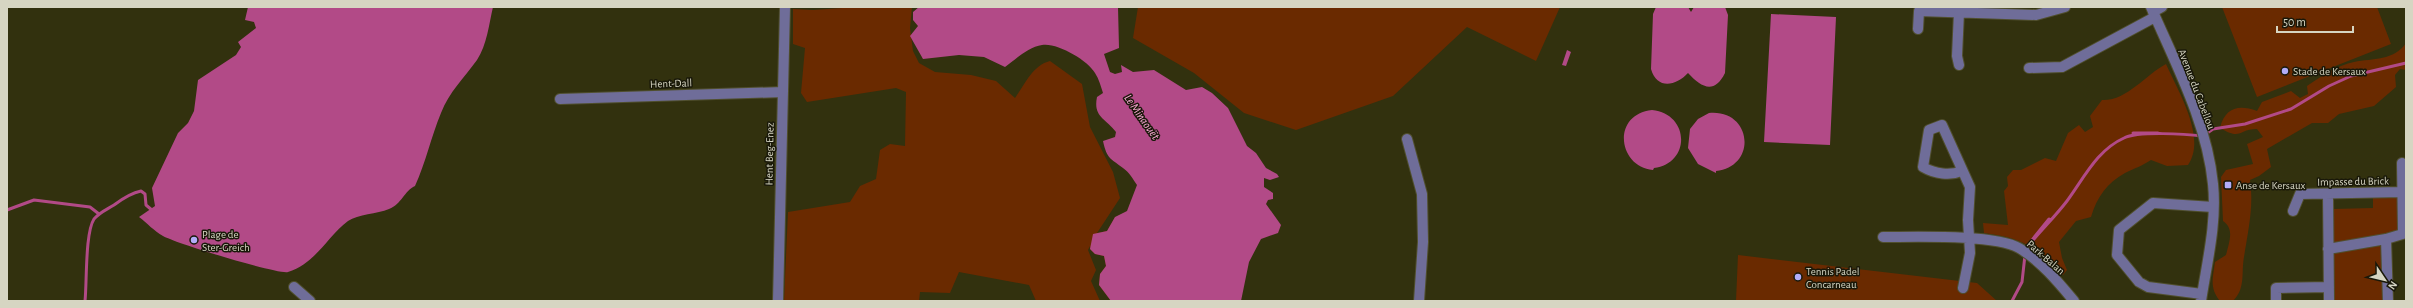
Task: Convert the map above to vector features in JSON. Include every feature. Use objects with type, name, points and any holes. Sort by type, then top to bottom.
[{"type":"street","name":"Hent Beg-Enez","points":[[778,301],[782,92],[786,7]]},
{"type":"street","points":[[1918,29],[1919,11],[2036,15],[2065,7]]},
{"type":"street","points":[[2029,68],[2062,67],[2155,10]]},
{"type":"street","name":"Avenue du Cabellou","points":[[2155,10],[2201,129],[2211,169],[2213,207],[2212,241],[2201,297]]},
{"type":"street","points":[[1959,12],[1957,56],[1959,65]]},
{"type":"street","name":"Hent-Dall","points":[[560,99],[782,92]]},
{"type":"street","points":[[1962,171],[1952,175],[1930,171],[1923,168],[1929,130],[1942,125],[1970,187],[1970,253],[1963,288]]},
{"type":"street","points":[[1407,139],[1422,194],[1423,242],[1419,301]]},
{"type":"street","points":[[2328,249],[2386,239],[2404,233],[2402,163]]},
{"type":"street","name":"Impasse du Brick","points":[[2293,212],[2300,194],[2402,192]]},
{"type":"street","points":[[2328,194],[2329,301]]},
{"type":"street","points":[[2201,297],[2148,287],[2139,282],[2117,255],[2119,230],[2153,203],[2213,207]]},
{"type":"street","name":"Park-Balan","points":[[1883,237],[1969,239],[2006,244],[2019,248],[2051,275],[2074,301]]},
{"type":"street","points":[[2386,239],[2388,301]]},
{"type":"street","points":[[294,287],[310,301]]},
{"type":"street","points":[[2276,301],[2276,288],[2329,288]]},
{"type":"shaded area","points":[[857,7],[912,7],[910,28],[913,51],[919,63],[935,72],[971,75],[996,81],[1015,98],[1034,71],[1039,66],[1050,61],[1082,84],[1090,127],[1113,172],[1120,198],[1097,233],[1107,231],[1115,217],[1111,301],[1099,285],[1100,274],[1106,266],[1104,256],[1095,254],[1090,249],[1090,246],[1088,250],[1096,270],[1091,281],[1100,301],[1036,301],[1029,285],[959,272],[950,293],[920,292],[919,301],[784,301],[788,212],[850,202],[860,186],[876,179],[880,150],[890,144],[905,146],[906,92],[896,88],[807,102],[801,93],[805,48],[793,44],[793,9],[813,10]]},
{"type":"shaded area","points":[[1138,7],[1560,7],[1536,61],[1467,27],[1393,96],[1296,130],[1244,113],[1194,73],[1133,38]]},
{"type":"shaded area","name":"Stade de Kersaux","points":[[2222,7],[2377,7],[2391,44],[2257,97]]},
{"type":"shaded area","points":[[2406,43],[2406,70],[2400,69],[2395,75],[2396,87],[2374,106],[2339,114],[2328,123],[2312,123],[2267,149],[2271,167],[2259,176],[2250,180],[2251,209],[2240,291],[2233,301],[2220,301],[2214,292],[2213,287],[2215,262],[2226,255],[2230,241],[2229,228],[2223,221],[2221,177],[2226,170],[2253,164],[2247,144],[2263,137],[2257,129],[2251,129],[2236,134],[2227,132],[2220,128],[2225,116],[2233,109],[2238,108],[2257,111],[2262,102],[2291,91],[2300,98],[2308,94],[2307,86],[2323,75],[2354,62],[2389,56],[2401,49]]},
{"type":"shaded area","points":[[2166,64],[2189,114],[2193,128],[2193,154],[2188,165],[2167,166],[2151,160],[2113,181],[2096,203],[2091,217],[2076,221],[2059,242],[2062,258],[2067,270],[2063,275],[2045,257],[2028,245],[2009,238],[1984,233],[1983,223],[2008,225],[2004,191],[2008,186],[2007,177],[2013,170],[2021,170],[2045,158],[2056,161],[2068,133],[2079,125],[2085,132],[2093,127],[2090,116],[2102,100],[2111,99],[2128,92]]},
{"type":"shaded area","points":[[2399,194],[2400,233],[2332,244],[2333,209],[2373,208],[2373,195]]},
{"type":"shaded area","points":[[2385,244],[2385,301],[2333,301],[2332,252]]},
{"type":"shaded area","points":[[1738,255],[1977,283],[1997,301],[1736,301]]},
{"type":"water","points":[[248,7],[493,7],[483,48],[477,60],[452,92],[444,105],[415,186],[411,188],[393,207],[348,221],[306,263],[288,272],[266,269],[171,240],[160,234],[139,217],[155,206],[152,188],[178,133],[188,123],[194,111],[198,80],[236,55],[241,47],[238,42],[256,28],[254,22],[245,20]]},
{"type":"water","name":"Le Minaouët","points":[[919,7],[1118,7],[1119,48],[1104,54],[1110,72],[1115,74],[1122,72],[1121,65],[1133,72],[1154,70],[1186,90],[1202,87],[1212,93],[1228,108],[1247,146],[1256,153],[1266,168],[1277,174],[1279,177],[1270,180],[1264,178],[1264,187],[1273,193],[1273,199],[1268,200],[1266,204],[1281,225],[1278,233],[1261,239],[1249,262],[1241,301],[1111,301],[1099,285],[1100,274],[1106,266],[1104,256],[1095,254],[1090,249],[1093,234],[1107,231],[1115,217],[1127,211],[1137,185],[1127,172],[1112,160],[1106,151],[1103,141],[1115,137],[1116,132],[1098,113],[1096,104],[1097,97],[1103,93],[1095,73],[1086,63],[1071,53],[1055,46],[1048,45],[1032,48],[1005,67],[984,57],[959,55],[923,59],[910,36],[918,26],[913,20],[913,12]]},
{"type":"water","points":[[1656,7],[1688,7],[1691,12],[1694,7],[1725,7],[1728,15],[1725,73],[1721,80],[1712,86],[1707,86],[1698,82],[1688,73],[1678,81],[1667,84],[1662,83],[1654,76],[1651,69],[1653,14]]},
{"type":"water","points":[[1771,14],[1836,17],[1830,145],[1764,142]]},
{"type":"water","points":[[1567,50],[1571,52],[1566,66],[1562,65]]},
{"type":"water","points":[[1652,110],[1665,113],[1674,120],[1679,129],[1681,139],[1680,149],[1675,157],[1666,164],[1654,168],[1653,170],[1641,167],[1633,160],[1627,151],[1624,141],[1625,131],[1630,121],[1639,114]]},
{"type":"water","points":[[1709,113],[1723,114],[1734,120],[1741,128],[1744,139],[1744,149],[1739,159],[1730,167],[1716,171],[1716,173],[1698,164],[1688,148],[1690,129],[1698,119]]},
{"type":"waterway","points":[[2025,250],[2067,201],[2085,174],[2099,157],[2114,143],[2124,138],[2140,134],[2203,136],[2213,129],[2245,124],[2291,109],[2329,86],[2351,76],[2406,63]]},
{"type":"waterway","points":[[2133,133],[2158,133]]},
{"type":"waterway","points":[[85,301],[89,235],[94,219],[123,198],[141,191],[145,194],[146,205],[153,211]]},
{"type":"waterway","points":[[7,210],[34,200],[90,207],[99,214]]},
{"type":"waterway","points":[[2032,240],[2049,219]]},
{"type":"waterway","points":[[2012,301],[2022,282],[2025,255]]},
{"type":"place","name":"Stade de Kersaux","points":[[2285,71]]},
{"type":"place","name":"Anse de Kersaux","points":[[2228,185]]},
{"type":"place","name":"Plage de Ster-Greich","points":[[194,240]]},
{"type":"place","name":"Tennis Padel Concarneau","points":[[1798,277]]}]
